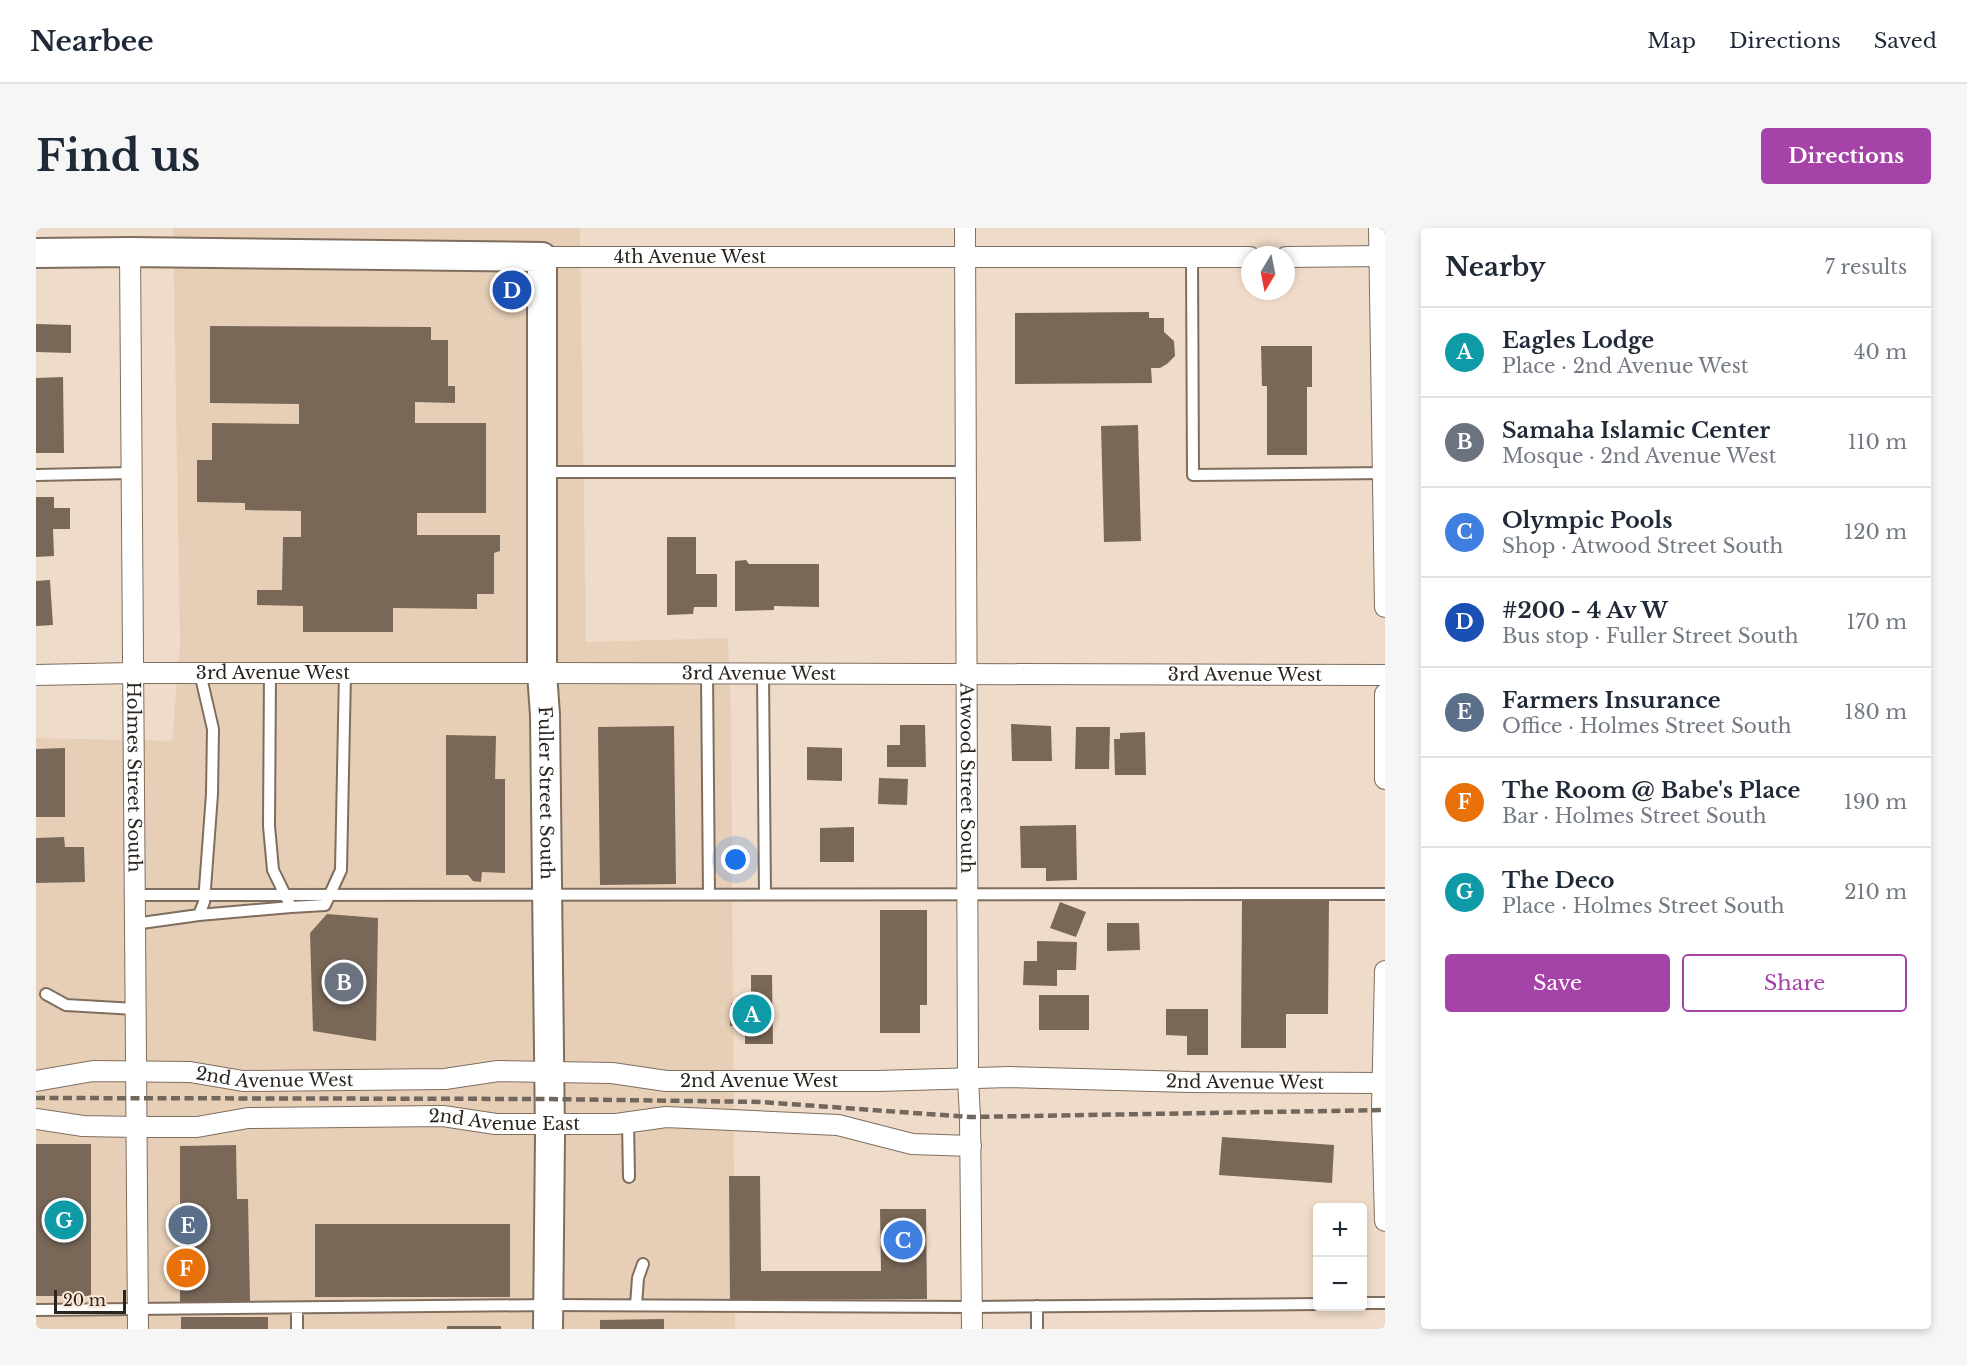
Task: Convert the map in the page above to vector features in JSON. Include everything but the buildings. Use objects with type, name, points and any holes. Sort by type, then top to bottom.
[{"type":"street","name":"Atwood Street South","points":[[965,228],[968,1079],[971,1146],[972,1329]]},
{"type":"street","points":[[1379,228],[1382,256],[1385,607]]},
{"type":"street","name":"4th Avenue West","points":[[36,253],[126,240],[542,257],[1241,257]]},
{"type":"street","name":"Holmes Street South","points":[[126,240],[132,473],[138,1319]]},
{"type":"street","points":[[1295,257],[1382,256]]},
{"type":"street","name":"Fuller Street South","points":[[542,257],[542,673],[545,716],[549,1071],[548,1317]]},
{"type":"street","name":"3rd Avenue West","points":[[36,675],[542,673],[1385,675]]},
{"type":"street","points":[[1385,694],[1385,780]]},
{"type":"street","points":[[1385,971],[1385,1221]]},
{"type":"street","points":[[36,1081],[93,1071],[135,1072]]},
{"type":"street","name":"2nd Avenue West","points":[[135,1072],[190,1072],[255,1081],[445,1079],[498,1071],[549,1071],[612,1073],[666,1081],[878,1082],[1009,1077],[1189,1082],[1384,1083]]},
{"type":"street","name":"2nd Avenue East","points":[[36,1119],[83,1126],[197,1127],[248,1118],[443,1116],[496,1124],[616,1124],[666,1117],[838,1125],[912,1144],[971,1146]]},
{"type":"lane","points":[[1192,257],[1193,475],[1384,473]]},
{"type":"lane","points":[[543,472],[965,472]]},
{"type":"lane","points":[[36,475],[132,473]]},
{"type":"lane","points":[[199,915],[204,895],[212,794],[213,729],[200,673]]},
{"type":"lane","points":[[270,673],[269,826],[273,870],[291,907]]},
{"type":"lane","points":[[134,924],[199,915],[326,905],[340,870],[345,673]]},
{"type":"lane","points":[[707,674],[709,894]]},
{"type":"lane","points":[[763,674],[765,894]]},
{"type":"lane","points":[[134,895],[1385,894]]},
{"type":"lane","points":[[46,994],[66,1005],[135,1009]]},
{"type":"lane","points":[[628,1122],[629,1177]]},
{"type":"lane","points":[[636,1305],[638,1278],[643,1264]]},
{"type":"lane","points":[[1367,1303],[1385,1303]]},
{"type":"lane","points":[[36,1310],[138,1319],[297,1308],[548,1317],[636,1305],[972,1307],[1313,1304]]},
{"type":"lane","points":[[1036,1306],[1036,1329]]},
{"type":"lane","points":[[297,1308],[297,1329]]},
{"type":"shaded area","points":[[173,228],[580,228],[586,642],[728,638],[731,711],[735,1329],[36,1329],[36,738],[172,741],[180,645]]},
{"type":"railway","points":[[36,1098],[549,1099],[761,1102],[970,1117],[1385,1110]]},
{"type":"place","name":"#200 - 4 Av W","points":[[512,290]]},
{"type":"place","name":"Samaha Islamic Center","points":[[344,982]]},
{"type":"place","name":"Eagles Lodge","points":[[752,1014]]},
{"type":"place","name":"The Deco","points":[[64,1220]]},
{"type":"place","name":"Farmers Insurance","points":[[188,1225]]},
{"type":"place","name":"Olympic Pools","points":[[903,1240]]},
{"type":"place","name":"The Room @ Babe's Place","points":[[186,1268]]}]
